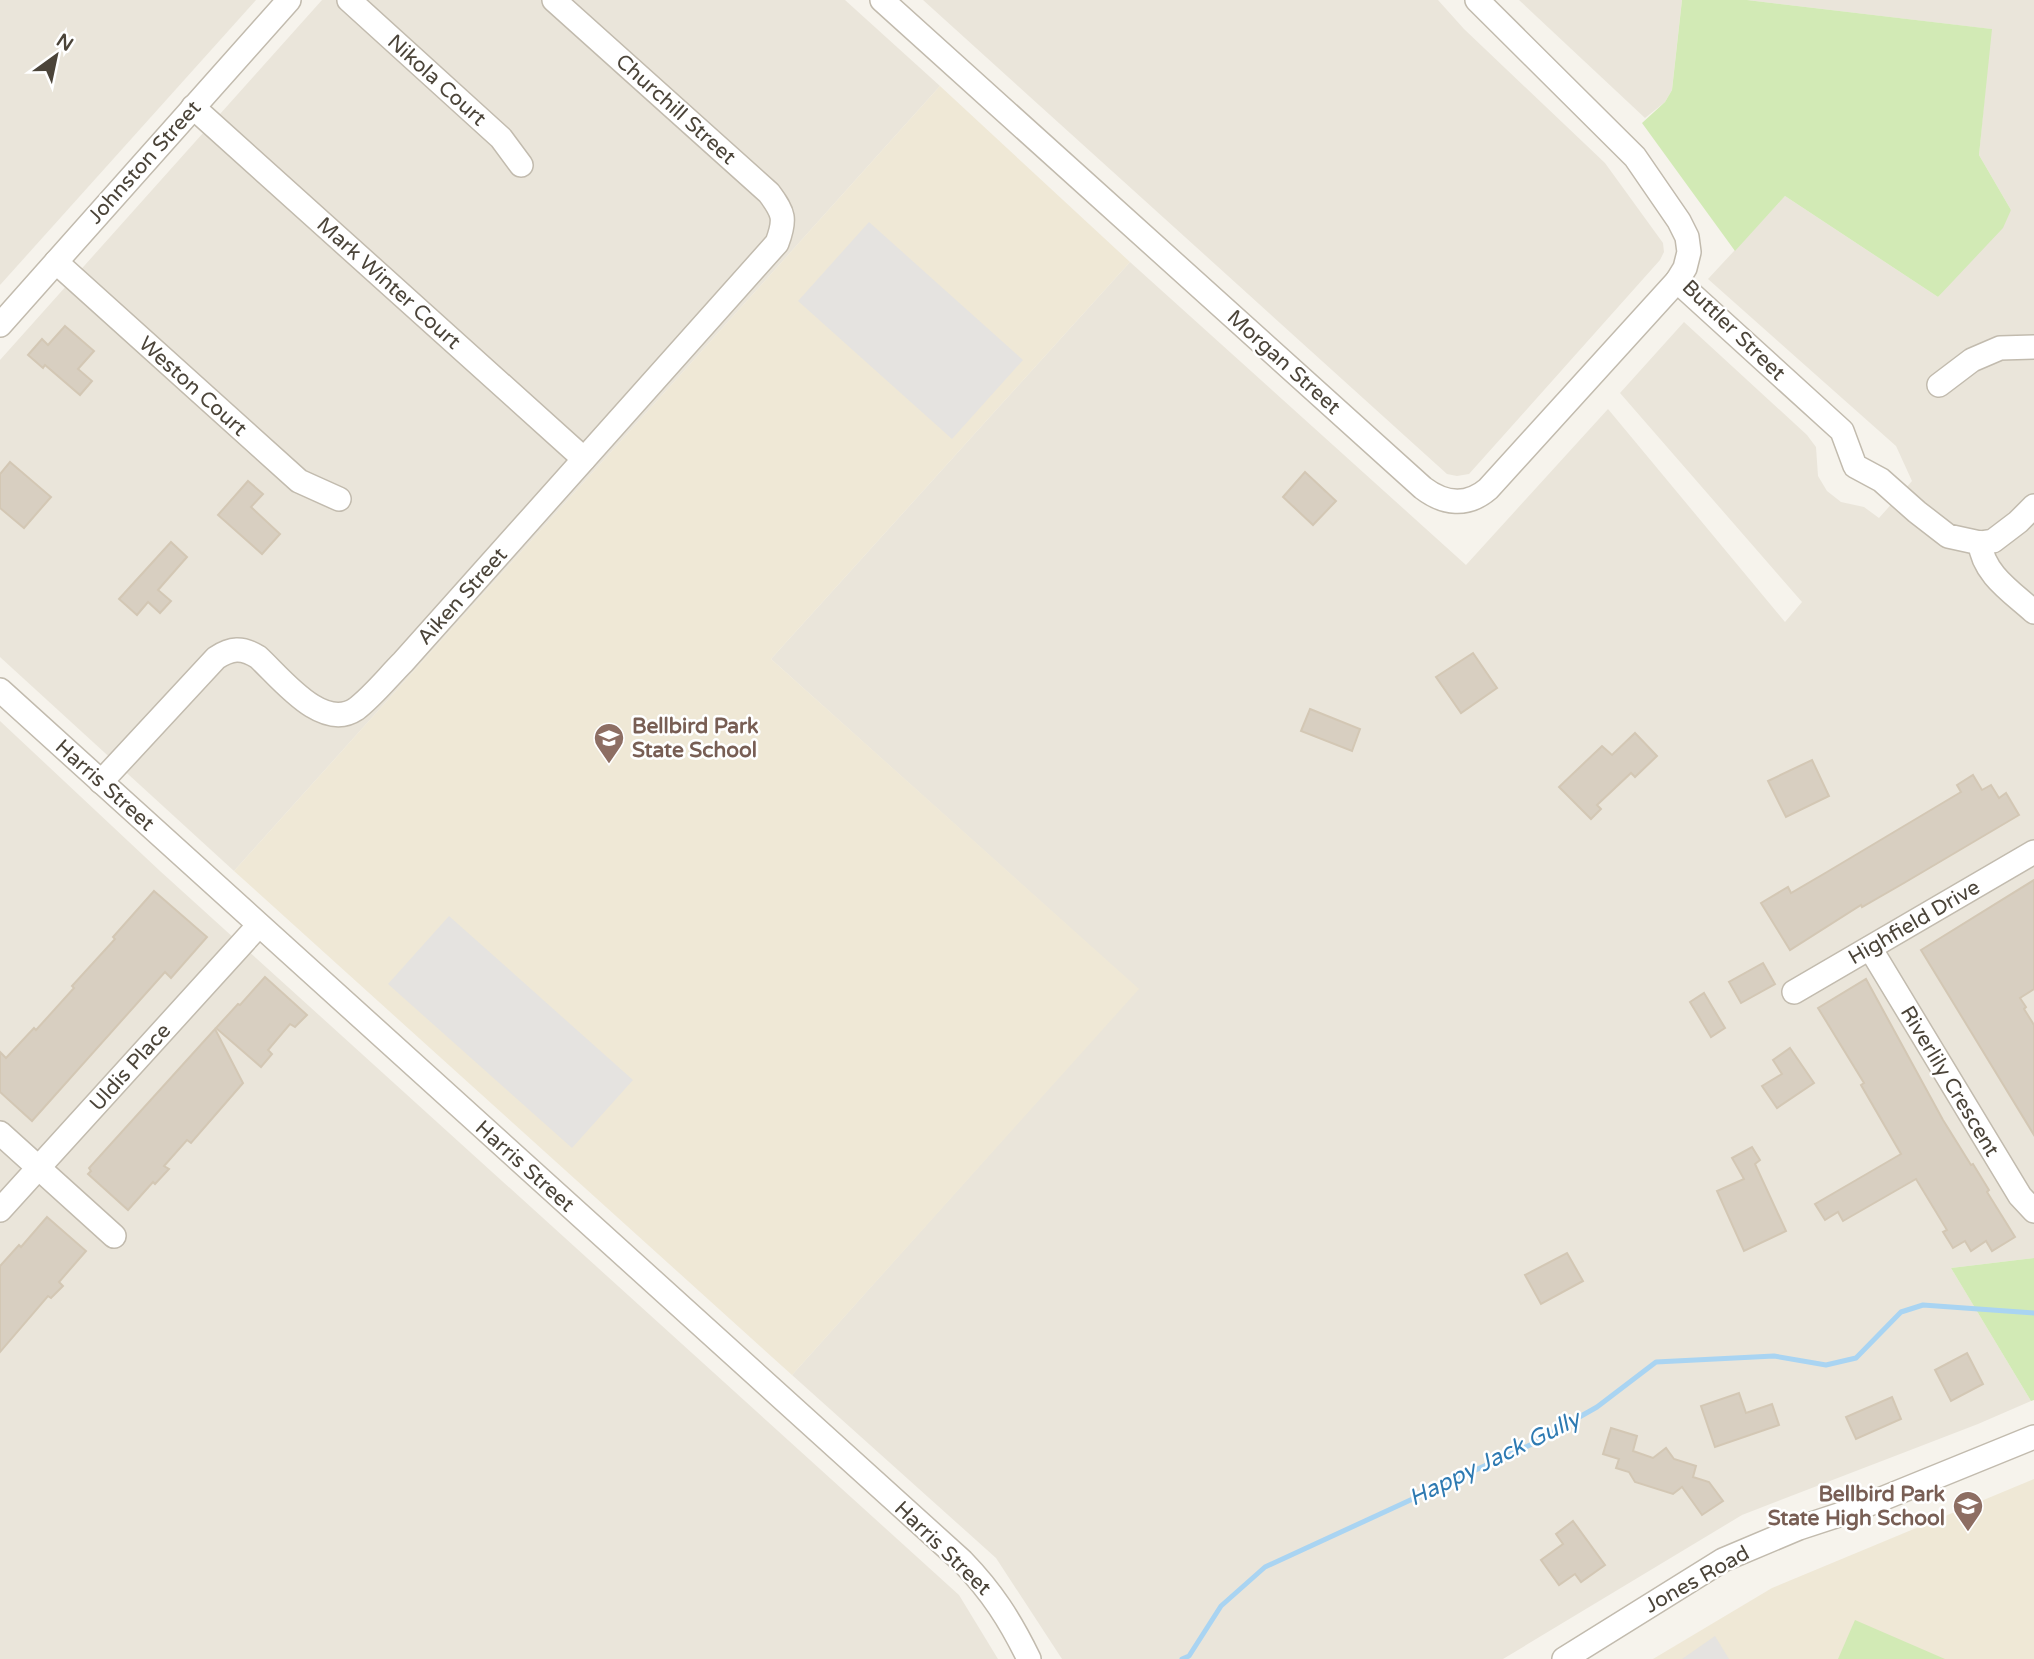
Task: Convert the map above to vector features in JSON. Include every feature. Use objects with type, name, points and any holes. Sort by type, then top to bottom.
[{"type":"street","name":"Johnston Street","points":[[0,325],[289,0]]},
{"type":"street","name":"Nikola Court","points":[[349,0],[501,138],[521,165]]},
{"type":"street","name":"Churchill Street","points":[[554,0],[769,193],[782,211],[783,227]]},
{"type":"street","name":"Morgan Street","points":[[882,0],[1423,488],[1446,501],[1467,501],[1488,489],[1677,281]]},
{"type":"street","name":"Buttler Street","points":[[1477,0],[1622,142],[1634,157],[1679,221],[1687,237],[1689,252],[1685,268],[1677,281],[1842,431],[1855,466],[1881,480],[1948,536],[1980,543]]},
{"type":"street","name":"Mark Winter Court","points":[[193,107],[584,459]]},
{"type":"street","name":"Aiken Street","points":[[102,782],[216,658],[236,649],[247,650],[258,657],[320,712],[343,715],[354,710],[403,662],[777,243],[783,227]]},
{"type":"street","name":"Weston Court","points":[[55,262],[299,481],[339,499]]},
{"type":"street","points":[[1939,385],[1972,359],[2000,348],[2034,347]]},
{"type":"street","points":[[2034,506],[1993,541],[1980,543],[1981,556],[1988,570],[2034,612]]},
{"type":"street","name":"Harris Street","points":[[0,690],[962,1561],[1002,1608],[1029,1659]]},
{"type":"street","name":"Highfield Drive","points":[[1794,992],[2034,852]]},
{"type":"street","name":"Uldis Place","points":[[0,1210],[259,925]]},
{"type":"street","name":"Riverlily Crescent","points":[[1870,948],[2020,1196],[2034,1211]]},
{"type":"street","points":[[0,1133],[114,1236]]},
{"type":"street","name":"Jones Road","points":[[1563,1659],[1723,1560],[2034,1437]]},
{"type":"shaded area","points":[[0,0],[256,0],[0,285]]},
{"type":"shaded area","points":[[322,0],[845,0],[940,86],[234,871],[0,657],[0,360]]},
{"type":"shaded area","points":[[923,0],[1438,0],[1464,29],[1605,163],[1663,243],[1664,252],[1660,260],[1469,474],[1447,474]]},
{"type":"shaded area","points":[[1519,0],[1682,0],[1672,90],[1665,102],[1645,118]]},
{"type":"shaded area","points":[[1747,0],[2034,0],[2034,1258],[1951,1268],[2031,1401],[1742,1515],[1503,1659],[1062,1659],[996,1558],[792,1375],[1138,989],[771,659],[1130,262],[1466,565],[1608,409],[1785,622],[1802,602],[1620,393],[1684,322],[1807,435],[1816,447],[1818,476],[1827,491],[1841,502],[1864,507],[1879,518],[1912,481],[1896,446],[1708,279],[1785,196],[1938,297],[2011,210],[1979,155],[1991,29]]},
{"type":"shaded area","name":"Bellbird Park State School","points":[[940,86],[1130,262],[771,659],[1139,989],[792,1375],[234,871]]},
{"type":"shaded area","points":[[869,222],[1023,360],[952,439],[798,301]]},
{"type":"shaded area","points":[[0,721],[160,871],[959,1595],[998,1659],[0,1659]]},
{"type":"shaded area","points":[[449,916],[633,1080],[572,1148],[388,984]]},
{"type":"shaded area","name":"Bellbird Park State High School","points":[[2034,1479],[2034,1659],[1653,1659],[1772,1588]]},
{"type":"shaded area","points":[[1715,1636],[1729,1659],[1682,1659]]},
{"type":"green space","points":[[1682,0],[1747,0],[1992,29],[1979,155],[2011,210],[2003,228],[1938,297],[1785,196],[1735,251],[1642,123],[1665,102],[1672,90]]},
{"type":"green space","points":[[2034,1258],[2034,1400],[2031,1401],[1951,1268]]},
{"type":"green space","points":[[1855,1620],[1945,1659],[1838,1659]]},
{"type":"building","points":[[65,326],[94,351],[78,369],[92,381],[80,395],[45,365],[43,368],[28,355],[42,339],[48,345]]},
{"type":"building","points":[[10,462],[51,497],[24,528],[0,508],[0,474]]},
{"type":"building","points":[[1305,472],[1336,501],[1313,525],[1283,497]]},
{"type":"building","points":[[248,481],[263,494],[251,507],[280,534],[262,554],[218,515]]},
{"type":"building","points":[[171,542],[187,557],[158,590],[171,601],[160,613],[148,602],[137,615],[119,599]]},
{"type":"building","points":[[1473,653],[1497,688],[1461,713],[1436,677]]},
{"type":"building","points":[[1310,709],[1360,729],[1352,751],[1301,731]]},
{"type":"building","points":[[1635,733],[1657,756],[1635,777],[1631,773],[1597,805],[1601,809],[1591,819],[1559,787],[1602,746],[1612,755]]},
{"type":"building","points":[[1812,760],[1829,796],[1786,817],[1768,781]]},
{"type":"building","points":[[1973,775],[1982,790],[1991,785],[1999,798],[2006,793],[2019,815],[1862,907],[1861,905],[1790,950],[1761,903],[1788,887],[1791,893],[1961,792],[1957,785]]},
{"type":"building","points":[[2034,880],[2034,989],[2020,998],[2034,1025],[2034,1135],[1921,950]]},
{"type":"building","points":[[154,891],[207,937],[171,978],[165,972],[32,1121],[0,1092],[0,1052],[6,1058],[34,1028],[36,1030]]},
{"type":"building","points":[[1763,963],[1775,984],[1741,1003],[1729,982]]},
{"type":"building","points":[[265,977],[307,1015],[295,1027],[290,1024],[268,1050],[272,1054],[261,1067],[216,1028]]},
{"type":"building","points":[[1866,979],[1943,1120],[1989,1190],[1987,1192],[2015,1237],[1992,1251],[1986,1241],[1971,1251],[1965,1241],[1953,1248],[1943,1232],[1947,1230],[1916,1179],[1843,1221],[1838,1212],[1825,1220],[1815,1204],[1901,1154],[1861,1085],[1864,1083],[1818,1008]]},
{"type":"building","points":[[1704,993],[1725,1028],[1711,1037],[1690,1002]]},
{"type":"building","points":[[215,1029],[243,1083],[191,1143],[187,1140],[164,1166],[169,1169],[155,1184],[153,1182],[128,1210],[88,1174],[91,1171],[89,1168]]},
{"type":"building","points":[[1790,1048],[1814,1083],[1777,1108],[1762,1086],[1782,1074],[1773,1060]]},
{"type":"building","points":[[1752,1147],[1760,1160],[1755,1164],[1786,1231],[1744,1251],[1717,1191],[1744,1179],[1732,1158]]},
{"type":"building","points":[[47,1217],[86,1251],[59,1282],[63,1286],[51,1298],[48,1296],[0,1352],[0,1266]]},
{"type":"building","points":[[1567,1253],[1583,1281],[1541,1304],[1525,1275]]},
{"type":"building","points":[[1967,1353],[1983,1384],[1951,1401],[1935,1370]]},
{"type":"building","points":[[1739,1393],[1746,1413],[1772,1404],[1779,1425],[1715,1447],[1701,1406]]},
{"type":"building","points":[[1892,1397],[1901,1419],[1856,1439],[1846,1417]]},
{"type":"building","points":[[1611,1428],[1637,1436],[1633,1451],[1653,1458],[1666,1448],[1674,1459],[1696,1466],[1693,1477],[1709,1482],[1723,1501],[1702,1515],[1682,1487],[1673,1494],[1635,1482],[1629,1472],[1616,1468],[1619,1459],[1603,1454]]},
{"type":"building","points":[[1573,1521],[1605,1565],[1581,1582],[1575,1574],[1559,1585],[1541,1560],[1563,1544],[1556,1534]]},
{"type":"waterway","name":"Happy Jack Gully","points":[[1182,1659],[1189,1656],[1221,1606],[1265,1567],[1530,1445],[1597,1407],[1656,1362],[1774,1356],[1826,1365],[1856,1358],[1901,1312],[1923,1305],[2034,1313]]},
{"type":"place","name":"Bellbird Park State School","points":[[609,765]]},
{"type":"place","name":"Bellbird Park State High School","points":[[1968,1533]]}]
